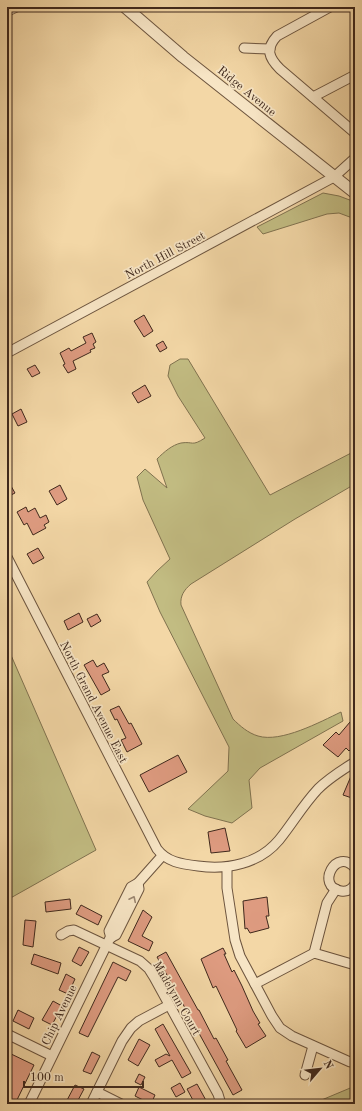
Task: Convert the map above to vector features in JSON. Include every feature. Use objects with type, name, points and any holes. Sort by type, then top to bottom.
[{"type":"street","name":"Ridge Avenue","points":[[125,7],[183,57],[355,193]]},
{"type":"street","points":[[330,7],[277,36],[272,41],[270,53],[272,61],[355,133]]},
{"type":"street","points":[[244,48],[270,49]]},
{"type":"street","points":[[313,97],[355,75]]},
{"type":"street","name":"North Hill Street","points":[[7,353],[334,177],[355,158]]},
{"type":"street","name":"North Grand Avenue East","points":[[7,557],[149,835],[162,856]]},
{"type":"street","points":[[162,856],[170,860],[202,867],[227,867],[252,860],[278,842],[318,789],[334,775],[355,762]]},
{"type":"street","name":"Chip Avenue","points":[[29,1104],[109,941],[116,935],[118,922],[139,888],[138,883],[162,856]]},
{"type":"street","points":[[355,868],[353,865],[346,862],[340,862],[333,866],[330,870],[329,878],[331,884],[336,889],[341,891],[351,889],[355,884]]},
{"type":"street","points":[[227,867],[227,888],[234,940],[240,956],[272,1016],[280,1028],[292,1036],[350,1062],[355,1061]]},
{"type":"street","points":[[314,953],[327,902],[336,889]]},
{"type":"street","name":"Madelynn Court","points":[[61,935],[68,930],[74,930],[109,941],[140,961],[149,969],[218,1094],[222,1104]]},
{"type":"street","points":[[255,984],[314,953],[355,965]]},
{"type":"street","points":[[91,1104],[122,1041],[131,1028],[139,1021],[169,1005]]},
{"type":"street","points":[[7,1034],[52,1056]]},
{"type":"street","points":[[304,1075],[313,1046]]},
{"type":"street","points":[[97,1092],[120,1104]]},
{"type":"lane","points":[[7,14],[22,7]]},
{"type":"shaded area","points":[[323,193],[339,196],[355,202],[355,219],[339,213],[327,214],[263,234],[257,227]]},
{"type":"shaded area","points":[[180,359],[188,359],[270,495],[355,451],[355,484],[295,519],[191,584],[184,591],[182,596],[181,605],[233,719],[241,727],[254,735],[278,737],[300,730],[341,712],[343,721],[260,768],[249,780],[252,808],[232,823],[205,816],[188,809],[228,771],[229,747],[160,612],[147,582],[170,559],[143,500],[137,477],[145,469],[167,488],[157,459],[174,445],[181,443],[195,443],[205,438],[178,396],[168,376],[170,365]]},
{"type":"shaded area","points":[[7,646],[96,850],[7,900]]},
{"type":"shaded area","points":[[355,1086],[355,1104],[312,1104]]},
{"type":"building","points":[[144,315],[153,331],[144,337],[134,321]]},
{"type":"building","points":[[92,333],[96,342],[93,344],[95,348],[90,350],[91,352],[73,361],[76,369],[68,373],[63,365],[65,364],[60,353],[69,348],[71,351],[86,343],[83,337]]},
{"type":"building","points":[[163,341],[167,348],[160,352],[156,345]]},
{"type":"building","points":[[35,365],[40,373],[32,377],[27,369]]},
{"type":"building","points":[[145,385],[151,396],[138,403],[132,393]]},
{"type":"building","points":[[21,409],[27,422],[18,426],[12,414]]},
{"type":"building","points":[[7,479],[15,493],[7,497]]},
{"type":"building","points":[[60,485],[67,499],[57,505],[49,491]]},
{"type":"building","points":[[26,507],[28,512],[35,508],[40,518],[46,515],[49,522],[44,525],[46,528],[33,535],[27,523],[24,525],[17,512]]},
{"type":"building","points":[[38,548],[44,558],[33,564],[27,554]]},
{"type":"building","points":[[79,613],[83,622],[68,630],[64,621]]},
{"type":"building","points":[[97,614],[101,621],[91,627],[87,619]]},
{"type":"building","points":[[93,660],[97,667],[104,663],[109,672],[102,675],[110,690],[101,695],[84,665]]},
{"type":"building","points":[[119,706],[129,724],[131,723],[142,744],[127,752],[121,740],[126,738],[117,719],[115,720],[110,710]]},
{"type":"building","points":[[350,722],[355,727],[355,745],[349,751],[346,748],[338,757],[323,745],[336,732],[339,735]]},
{"type":"building","points":[[178,755],[187,772],[149,792],[140,775]]},
{"type":"building","points":[[355,769],[355,799],[343,795]]},
{"type":"building","points":[[225,828],[230,851],[211,853],[208,832]]},
{"type":"building","points":[[267,897],[269,916],[266,916],[269,928],[250,933],[247,928],[245,929],[243,901]]},
{"type":"building","points":[[70,899],[71,909],[46,912],[45,902]]},
{"type":"building","points":[[81,905],[102,916],[98,925],[76,914]]},
{"type":"building","points":[[143,910],[152,917],[142,936],[153,942],[149,951],[128,941]]},
{"type":"building","points":[[25,920],[36,921],[33,947],[23,945]]},
{"type":"building","points":[[79,947],[89,952],[81,966],[72,961]]},
{"type":"building","points":[[223,948],[232,972],[234,970],[260,1023],[258,1024],[266,1036],[246,1048],[236,1031],[237,1030],[216,986],[213,988],[201,959]]},
{"type":"building","points":[[166,952],[214,1039],[216,1038],[228,1060],[226,1061],[242,1090],[233,1095],[157,957]]},
{"type":"building","points":[[34,954],[61,963],[58,974],[31,964]]},
{"type":"building","points":[[113,962],[131,971],[126,981],[118,977],[88,1037],[79,1033]]},
{"type":"building","points":[[66,974],[75,979],[68,994],[59,990]]},
{"type":"building","points":[[53,1001],[62,1006],[52,1025],[42,1020]]},
{"type":"building","points":[[18,1010],[34,1018],[29,1029],[13,1021]]},
{"type":"building","points":[[163,1024],[191,1073],[182,1078],[172,1060],[159,1067],[155,1060],[166,1054],[170,1056],[155,1029]]},
{"type":"building","points":[[139,1039],[150,1045],[138,1066],[128,1060]]},
{"type":"building","points":[[7,1052],[34,1065],[15,1104],[7,1104]]},
{"type":"building","points":[[92,1052],[100,1056],[91,1074],[83,1071]]},
{"type":"building","points":[[139,1074],[145,1077],[141,1085],[135,1082]]},
{"type":"building","points":[[180,1083],[185,1092],[176,1097],[171,1088]]},
{"type":"building","points":[[197,1084],[208,1104],[195,1104],[187,1089]]},
{"type":"building","points":[[75,1085],[84,1089],[76,1104],[65,1104]]},
{"type":"building","points":[[139,1087],[155,1095],[151,1104],[135,1096]]}]
